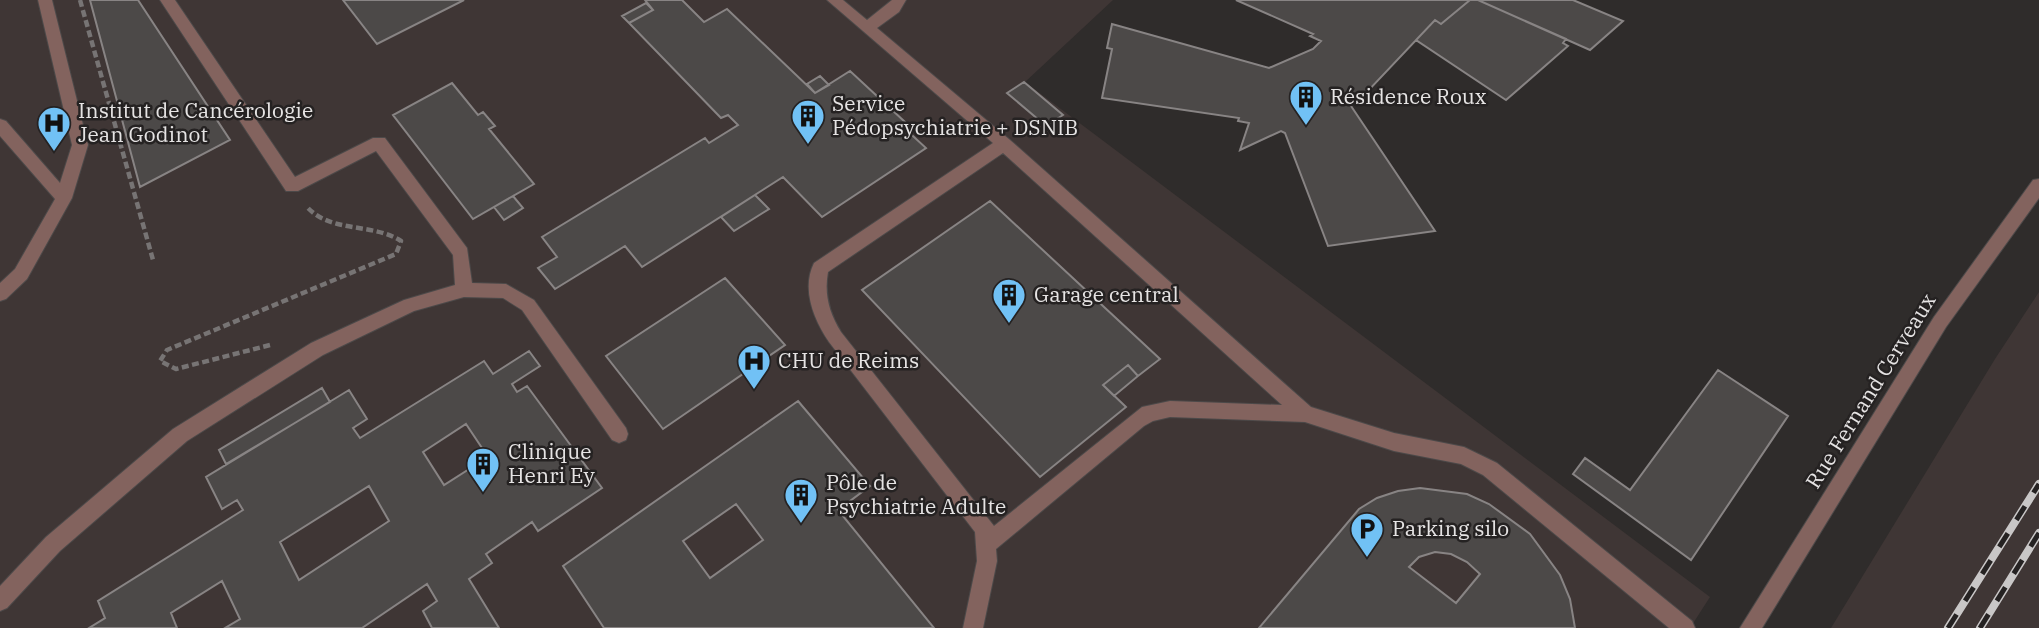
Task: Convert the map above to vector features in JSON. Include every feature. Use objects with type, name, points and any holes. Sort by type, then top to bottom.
[{"type":"street","points":[[0,294],[21,275],[64,198],[80,145],[45,0]]},
{"type":"street","points":[[167,0],[292,186],[379,142],[461,253],[464,290]]},
{"type":"street","points":[[835,0],[1004,144],[1305,414]]},
{"type":"street","points":[[868,27],[894,8],[898,0]]},
{"type":"street","points":[[0,125],[64,198]]},
{"type":"street","points":[[973,628],[987,561],[988,543],[981,520],[880,397],[824,322],[816,285],[820,268],[1004,144]]},
{"type":"street","name":"Rue Fernand Cerveaux","points":[[1750,628],[1940,322],[2039,184]]},
{"type":"street","points":[[0,601],[53,544],[180,435],[317,349],[410,304],[464,290],[506,291],[528,305],[619,434]]},
{"type":"street","points":[[988,543],[1149,413],[1170,409],[1305,414],[1394,442],[1464,456],[1490,469],[1685,628]]},
{"type":"path","points":[[80,0],[153,260]]},
{"type":"path","points":[[282,371],[270,345],[176,369],[160,361],[167,350],[396,254],[401,241],[387,232],[337,225],[314,217],[292,186]]},
{"type":"shaded area","name":"CHU de Reims","points":[[0,0],[1113,0],[1025,82],[1710,597],[1690,628],[0,628]]},
{"type":"shaded area","points":[[2039,292],[2039,628],[1831,628],[1995,359]]},
{"type":"building","points":[[90,0],[138,0],[230,140],[140,187]]},
{"type":"building","points":[[343,0],[464,0],[377,44]]},
{"type":"building","name":"Service Pédopsychiatrie + DSNIB","points":[[645,0],[682,0],[704,22],[727,9],[815,93],[850,71],[905,122],[901,125],[926,148],[822,217],[783,177],[642,267],[625,246],[555,289],[538,268],[557,257],[542,237],[705,138],[709,143],[738,125],[728,115],[721,118],[629,23],[653,10]]},
{"type":"building","name":"Résidence Roux","points":[[1236,0],[1470,0],[1441,24],[1435,20],[1367,92],[1347,100],[1435,231],[1328,246],[1285,133],[1281,131],[1240,150],[1249,123],[1238,121],[1239,118],[1102,98],[1112,49],[1107,48],[1112,24],[1269,68],[1313,49],[1321,41],[1310,36],[1313,34]]},
{"type":"building","points":[[1470,0],[1478,0],[1566,39],[1563,43],[1568,46],[1506,100],[1416,40],[1435,20],[1441,24]]},
{"type":"building","points":[[1478,0],[1573,0],[1623,21],[1590,50]]},
{"type":"building","points":[[646,3],[653,10],[629,23],[622,16]]},
{"type":"building","points":[[820,76],[829,85],[815,93],[807,84]]},
{"type":"building","points":[[1024,82],[1063,115],[1046,126],[1007,93]]},
{"type":"building","points":[[452,83],[478,115],[483,112],[495,126],[489,129],[534,184],[473,219],[393,115]]},
{"type":"building","points":[[755,195],[769,209],[734,231],[721,217]]},
{"type":"building","points":[[513,196],[523,208],[504,220],[494,207]]},
{"type":"building","name":"Garage central","points":[[990,201],[1160,359],[1138,376],[1128,365],[1103,385],[1126,407],[1040,477],[862,290]]},
{"type":"building","points":[[725,278],[785,345],[663,429],[606,356]]},
{"type":"building","name":"Clinique Henri Ey","points":[[529,351],[540,366],[512,384],[517,392],[527,386],[602,488],[538,531],[532,522],[486,554],[492,563],[469,579],[499,628],[432,628],[423,611],[437,601],[427,584],[362,628],[225,628],[240,619],[222,581],[171,613],[177,628],[89,628],[105,618],[98,601],[243,510],[237,500],[222,509],[206,477],[349,390],[367,419],[353,428],[360,438],[484,361],[493,374]],"holes":[[[466,424],[488,457],[444,485],[423,452]],[[369,486],[389,521],[299,580],[280,542]]]},
{"type":"building","points":[[1128,365],[1138,376],[1114,396],[1103,385]]},
{"type":"building","points":[[1718,370],[1788,416],[1691,560],[1573,474],[1585,458],[1630,490]]},
{"type":"building","points":[[322,388],[330,402],[226,464],[219,450]]},
{"type":"building","name":"Pôle de Psychiatrie Adulte","points":[[798,401],[870,486],[838,510],[934,628],[604,628],[563,566]],"holes":[[[736,504],[763,540],[710,578],[683,541]]]},
{"type":"building","name":"Parking silo","points":[[1420,488],[1467,494],[1489,504],[1530,534],[1560,575],[1570,599],[1575,628],[1259,628],[1359,509],[1377,498]],"holes":[[[1435,552],[1451,554],[1467,562],[1480,574],[1456,603],[1409,567],[1419,557]]]},
{"type":"railway","points":[[1948,628],[2039,484]]},
{"type":"railway","points":[[1980,628],[2039,533]]},
{"type":"place","name":"Résidence Roux","points":[[1306,127]]},
{"type":"place","name":"Service Pédopsychiatrie + DSNIB","points":[[808,146]]},
{"type":"place","name":"Institut de Cancérologie Jean Godinot","points":[[54,153]]},
{"type":"place","name":"Garage central","points":[[1009,325]]},
{"type":"place","name":"CHU de Reims","points":[[754,391]]},
{"type":"place","name":"Clinique Henri Ey","points":[[483,494]]},
{"type":"place","name":"Pôle de Psychiatrie Adulte","points":[[801,525]]},
{"type":"place","name":"Parking silo","points":[[1367,559]]}]
